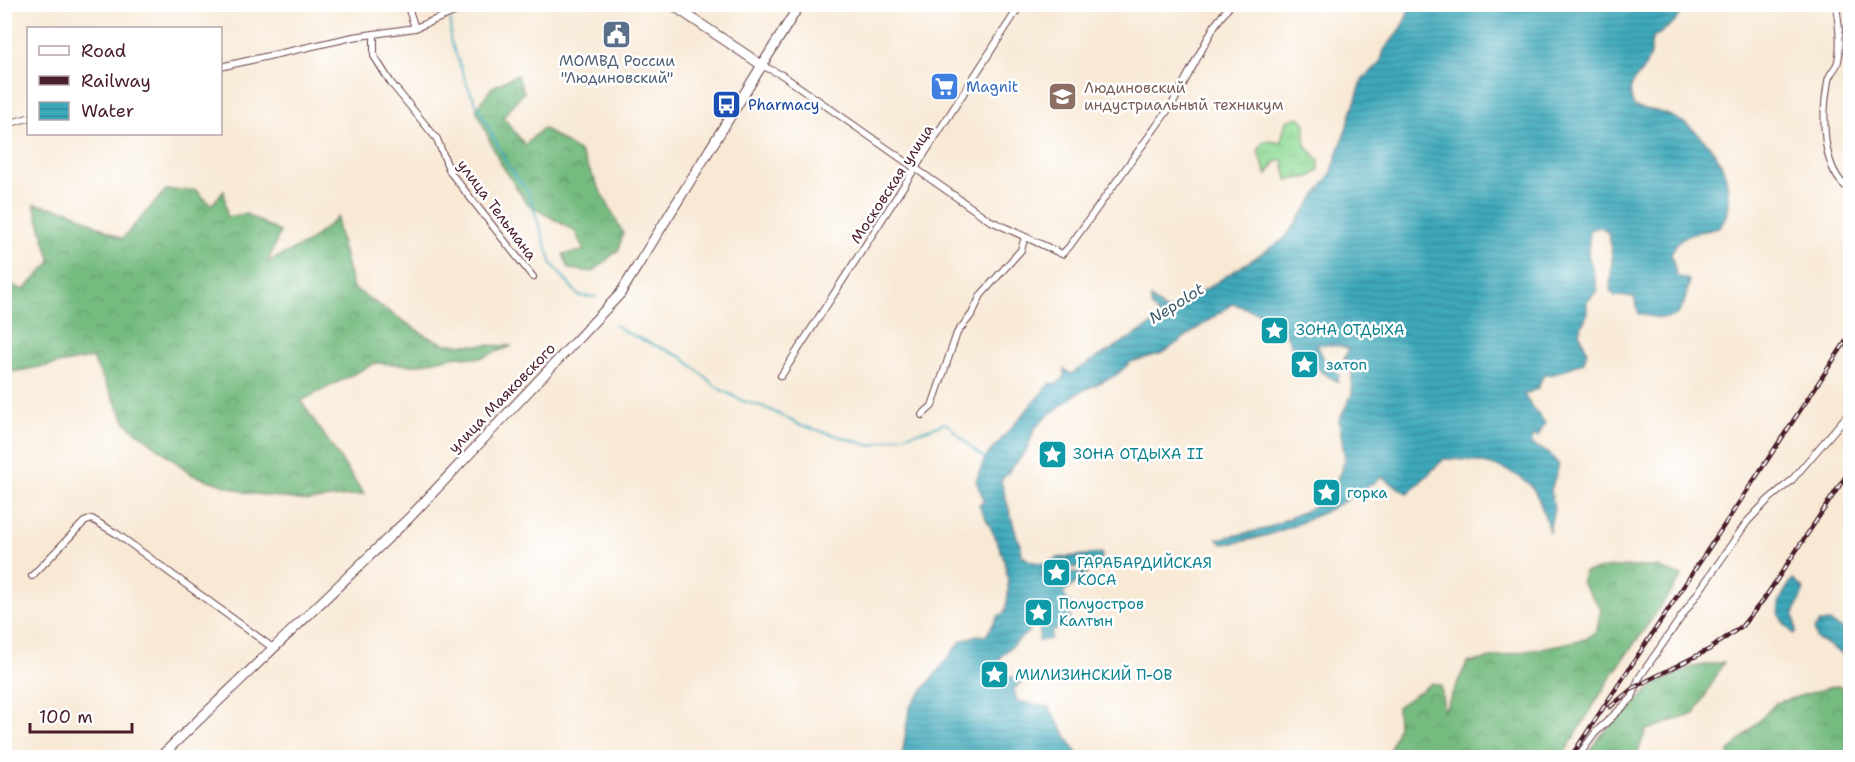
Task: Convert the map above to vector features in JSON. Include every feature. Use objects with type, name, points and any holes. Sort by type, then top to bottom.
[{"type":"street","points":[[407,4],[416,27]]},
{"type":"street","points":[[222,67],[353,37],[416,27],[474,4]]},
{"type":"street","points":[[671,4],[763,66],[782,75],[989,220],[1062,254],[1070,247],[1173,103],[1215,25],[1231,4]]},
{"type":"street","name":"улица Маяковского","points":[[159,758],[409,518],[620,294],[800,4]]},
{"type":"street","name":"Московская улица","points":[[781,376],[1021,4]]},
{"type":"street","points":[[1836,4],[1838,61],[1828,78],[1825,112],[1828,153],[1834,175],[1851,190]]},
{"type":"street","name":"улица Тельмана","points":[[374,35],[374,56],[391,83],[437,139],[450,172],[533,277]]},
{"type":"street","points":[[4,125],[27,118]]},
{"type":"street","points":[[922,416],[932,406],[957,333],[972,314],[981,295],[1021,250],[1025,237]]},
{"type":"street","points":[[1577,758],[1595,734],[1632,698],[1639,678],[1748,522],[1768,500],[1791,481],[1851,412]]},
{"type":"street","points":[[32,576],[84,522],[92,519],[117,534],[273,648]]},
{"type":"green space","points":[[517,75],[524,92],[503,117],[525,145],[543,128],[580,152],[623,233],[619,249],[593,272],[569,269],[563,254],[584,251],[575,231],[527,204],[498,159],[476,109],[492,87]]},
{"type":"green space","points":[[1299,117],[1305,124],[1305,145],[1319,160],[1319,170],[1310,177],[1287,180],[1283,160],[1275,162],[1267,175],[1258,151],[1264,141],[1281,142],[1286,121]]},
{"type":"green space","points":[[166,190],[196,190],[211,205],[224,191],[227,217],[246,214],[280,232],[268,262],[307,243],[338,217],[338,229],[353,288],[426,336],[446,344],[512,346],[480,358],[457,356],[415,365],[375,363],[301,401],[364,494],[308,501],[248,493],[193,475],[127,424],[92,358],[5,373],[5,283],[24,290],[51,262],[34,204],[70,211],[122,239]]},
{"type":"green space","points":[[1611,567],[1657,567],[1682,576],[1612,675],[1562,757],[1387,757],[1398,727],[1397,707],[1432,683],[1441,686],[1444,711],[1467,663],[1586,639],[1597,630],[1601,608],[1581,582],[1585,572]]},
{"type":"green space","points":[[1724,662],[1695,714],[1646,730],[1636,757],[1585,757],[1601,735],[1655,684],[1692,667]]},
{"type":"green space","points":[[1835,686],[1850,687],[1850,757],[1729,757],[1729,752],[1776,703]]},
{"type":"water","points":[[1411,4],[1684,5],[1676,21],[1652,39],[1648,61],[1631,87],[1631,98],[1634,106],[1673,117],[1696,132],[1706,142],[1715,153],[1726,178],[1727,212],[1717,228],[1683,237],[1671,254],[1677,276],[1689,280],[1681,310],[1670,317],[1639,314],[1634,297],[1615,296],[1610,290],[1612,257],[1609,234],[1601,227],[1590,230],[1588,254],[1598,290],[1587,302],[1587,315],[1579,332],[1587,351],[1584,362],[1552,375],[1544,374],[1538,388],[1524,395],[1545,423],[1538,437],[1532,436],[1532,444],[1550,454],[1559,465],[1551,490],[1554,509],[1549,531],[1536,493],[1520,477],[1489,464],[1444,459],[1408,494],[1382,477],[1347,500],[1307,520],[1264,536],[1223,544],[1217,539],[1265,529],[1329,500],[1345,460],[1339,420],[1352,394],[1352,373],[1344,358],[1349,349],[1317,344],[1326,364],[1339,374],[1338,382],[1320,371],[1309,355],[1301,357],[1292,354],[1291,343],[1276,317],[1232,304],[1163,353],[1131,362],[1116,375],[1078,393],[1050,414],[1035,428],[1026,451],[1001,481],[1021,544],[1022,555],[1030,561],[1045,564],[1057,558],[1102,553],[1101,569],[1070,568],[1040,576],[1058,578],[1067,572],[1087,573],[1063,594],[1072,606],[1068,628],[1060,627],[1051,632],[1051,639],[1039,641],[1041,604],[1036,604],[1029,631],[1001,656],[995,674],[1025,679],[1014,689],[1017,701],[1049,707],[1079,757],[995,758],[972,753],[972,757],[902,757],[909,708],[961,641],[977,635],[986,636],[998,616],[1004,613],[1008,585],[1007,571],[998,544],[979,506],[984,500],[976,481],[985,458],[1050,383],[1057,384],[1064,377],[1064,369],[1071,374],[1153,324],[1159,315],[1151,306],[1151,298],[1165,310],[1173,310],[1283,240],[1331,174],[1363,78],[1380,64],[1384,50],[1403,26]]},
{"type":"water","points":[[1793,579],[1804,590],[1794,614],[1796,631],[1794,634],[1782,620],[1778,608],[1783,594]]},
{"type":"water","points":[[1830,622],[1850,634],[1850,659],[1816,638],[1814,630],[1819,623]]},
{"type":"waterway","points":[[451,20],[450,39],[468,87],[508,166],[528,192],[552,264],[579,296],[596,297]]},
{"type":"waterway","points":[[615,325],[627,333],[682,357],[718,388],[800,425],[872,446],[945,423],[986,459]]},
{"type":"railway","points":[[1570,758],[1850,335]]},
{"type":"railway","points":[[1610,707],[1633,688],[1710,649],[1742,626],[1764,599],[1850,470]]},
{"type":"place","name":"МОМВД России \"Людиновский\"","points":[[617,34]]},
{"type":"place","name":"Magnit","points":[[945,87]]},
{"type":"place","name":"Людиновский индустриальный техникум","points":[[1063,97]]},
{"type":"place","name":"Pharmacy","points":[[727,105]]},
{"type":"place","name":"ЗОНА ОТДЫХА","points":[[1275,330]]},
{"type":"place","name":"затоп","points":[[1305,365]]},
{"type":"place","name":"ЗОНА ОТДЫХА II","points":[[1052,454]]},
{"type":"place","name":"горка","points":[[1326,493]]},
{"type":"place","name":"ГАРАБАРДИЙСКАЯ КОСА","points":[[1056,572]]},
{"type":"place","name":"Полуостров Калтын","points":[[1038,613]]},
{"type":"place","name":"МИЛИЗИНСКИЙ П-ОВ","points":[[994,675]]},
{"type":"water label","name":"Nepolot","points":[[1176,303]]}]
